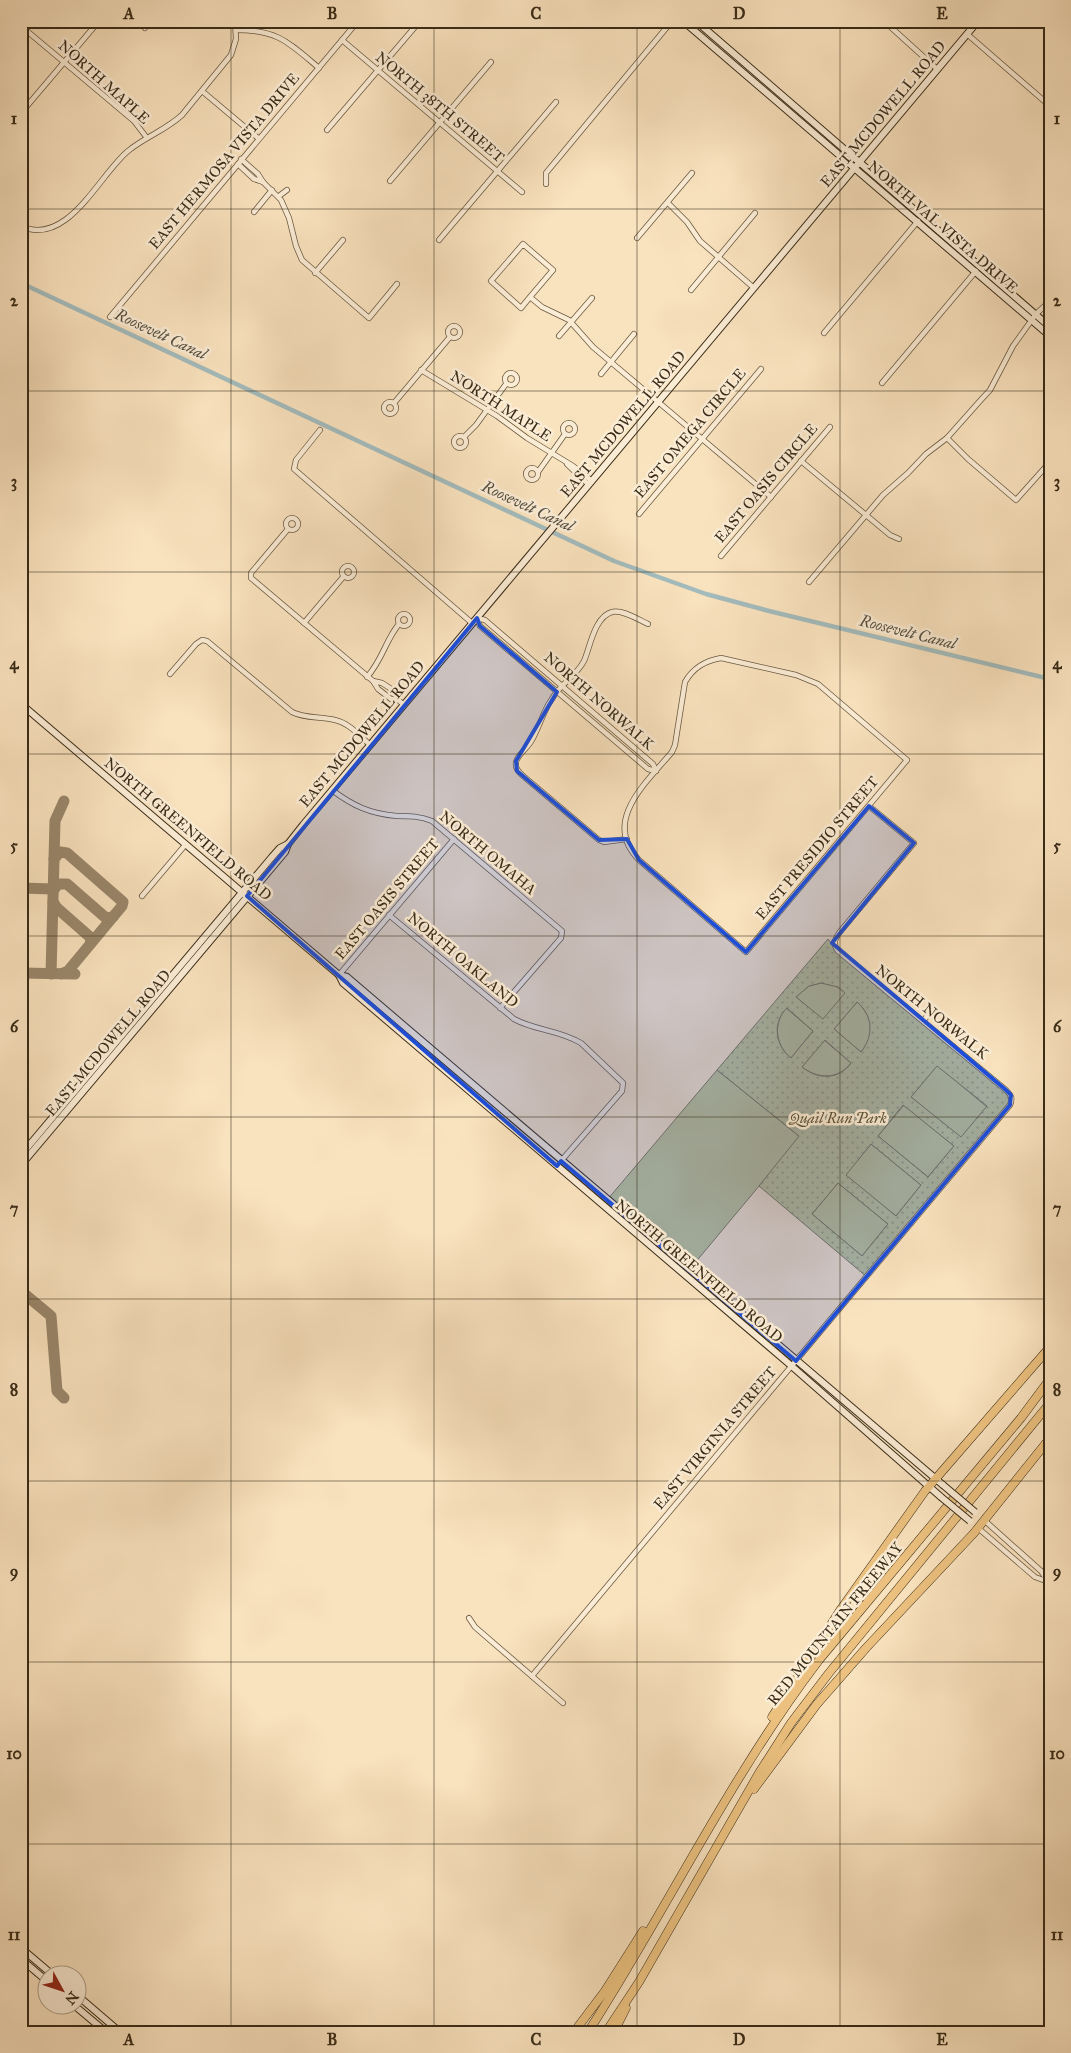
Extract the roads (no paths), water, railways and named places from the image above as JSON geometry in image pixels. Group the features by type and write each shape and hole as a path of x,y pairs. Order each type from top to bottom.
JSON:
{"highway":[{"path":"760,1743 766,1727 841,1609 929,1487 1050,1347"},
{"name":"RED MOUNTAIN FREEWAY","path":"588,2032 614,1993 678,1879 760,1743 819,1660 1020,1418 1050,1379"},
{"name":"RED MOUNTAIN FREEWAY","path":"606,2032 639,1982 791,1723 1050,1403"},
{"path":"743,1802 761,1782 817,1704 866,1648 978,1528 1050,1438"},
{"path":"574,2032 605,1990 662,1900 678,1879"},
{"path":"614,2032 639,1982"}],"main road":[{"name":"NORTH VAL VISTA DRIVE","path":"696,21 860,162 920,219 1034,318 1050,336"},
{"name":"EAST MCDOWELL ROAD","path":"21,1155 245,894 285,852 288,844 332,790 978,21"},
{"name":"NORTH VAL VISTA DRIVE","path":"686,22 855,169 920,219"},
{"path":"744,73 749,67"},
{"path":"784,108 790,102"},
{"name":"NORTH VAL VISTA DRIVE","path":"1034,318 1050,326"},
{"name":"NORTH GREENFIELD ROAD","path":"21,704 339,975 347,978 477,1089 559,1164"},
{"name":"NORTH GREENFIELD ROAD","path":"339,975 343,983 794,1364 984,1520"},
{"name":"EAST MCDOWELL ROAD","path":"21,1165 128,1032"},
{"path":"445,1069 472,1088 477,1089"},
{"name":"NORTH GREENFIELD ROAD","path":"794,1364 929,1487 978,1528"},
{"path":"21,1948 42,1966"},
{"path":"21,1959 38,1973"},
{"path":"88,2004 120,2032"},
{"path":"91,2019 97,2012"},
{"path":"87,2016 106,2032"}],"street":[{"path":"21,113 99,21"},
{"path":"139,21 145,28"},
{"path":"21,226 27,229 44,230 63,223 129,150 173,123 202,91 230,55 234,48 236,21"},
{"name":"EAST HERMOSA VISTA DRIVE","path":"110,316 358,21"},
{"path":"327,130 420,21"},
{"path":"546,184 546,173 672,21"},
{"path":"884,21 937,69"},
{"name":"NORTH MAPLE","path":"21,26 134,121 147,138"},
{"path":"236,30 274,34 290,44 319,68"},
{"path":"967,34 1050,106"},
{"name":"NORTH 38TH STREET","path":"342,40 522,192"},
{"path":"390,181 491,62"},
{"path":"202,91 258,138"},
{"path":"439,240 556,102"},
{"path":"241,159 279,196 289,218 298,253 307,266 369,318 397,284"},
{"path":"238,164 254,179 263,182"},
{"path":"637,238 692,173"},
{"path":"254,212 272,190"},
{"path":"279,196 287,190"},
{"path":"668,202 687,222 700,240 754,288"},
{"path":"691,290 755,213"},
{"path":"824,333 920,219"},
{"path":"315,272 343,240"},
{"path":"523,244 553,270 530,297 521,308 491,282 523,244"},
{"path":"882,383 978,269"},
{"path":"1050,269 1048,272 1050,280"},
{"path":"530,297 542,307 571,322 592,348 771,497"},
{"path":"559,336 592,298"},
{"path":"809,582 865,514 892,485 908,474 926,454 947,438 990,390 1013,346 1050,300"},
{"path":"601,374 634,334"},
{"path":"394,403 450,337"},
{"name":"EAST OMEGA CIRCLE","path":"639,514 761,369"},
{"name":"NORTH MAPLE","path":"421,370 573,466 590,483"},
{"path":"464,437 506,384"},
{"name":"EAST OASIS CIRCLE","path":"721,556 830,427"},
{"name":"NORTH NORWALK","path":"320,430 296,460 294,469 480,626 616,732 653,764 656,771"},
{"path":"538,472 565,434"},
{"path":"947,438 968,459 1016,500 1050,462"},
{"path":"801,461 890,535 899,539"},
{"path":"288,529 251,573 251,578 372,681 378,689 391,699 396,698 404,705"},
{"path":"304,623 344,576"},
{"path":"648,624 622,613 612,612 604,617 597,627 584,660 544,711 531,742 516,761 518,771 599,840 604,842 627,840 625,820 630,804 656,771"},
{"path":"367,677 378,665 390,636 399,624"},
{"path":"170,674 196,644 202,640 212,644 292,712 303,716 336,720 344,723 370,745"},
{"name":"EAST PRESIDIO STREET","path":"627,840 633,854 639,860 746,952 907,760 826,690 809,679 728,659 715,659 695,669 685,682 675,746 656,771"},
{"path":"372,681 396,692 396,698"},
{"name":"NORTH NORWALK","path":"560,689 611,738 648,769 656,771"},
{"path":"611,738 616,732"},
{"name":"NORTH OMAHA","path":"332,790 346,801 367,811 383,815 417,816 427,819 454,839 562,931 562,935 522,985 500,1008"},
{"name":"NORTH NORWALK","path":"869,806 914,844 839,933 834,940 834,945 838,951 1006,1090 1011,1095 1012,1100"},
{"name":"EAST OASIS STREET","path":"339,975 454,839"},
{"path":"142,896 186,844"},
{"name":"NORTH OAKLAND","path":"390,915 500,1008 524,1024 555,1031 581,1043 623,1083 622,1090 559,1164"},
{"path":"923,1021 934,1008"},
{"name":"EAST VIRGINIA STREET","path":"532,1676 794,1364 1012,1100"},
{"name":"NORTH GREENFIELD ROAD","path":"984,1520 1041,1571 1049,1582"},
{"name":"NORTH GREENFIELD ROAD","path":"978,1528 1035,1577 1049,1582"},
{"path":"469,1618 475,1628 562,1703"}],"waterway":[{"name":"Roosevelt Canal","path":"21,283 614,561 706,594 1050,679"}],"park label":[{"name":"Quail Run Park","path":"838,1118"}]}
